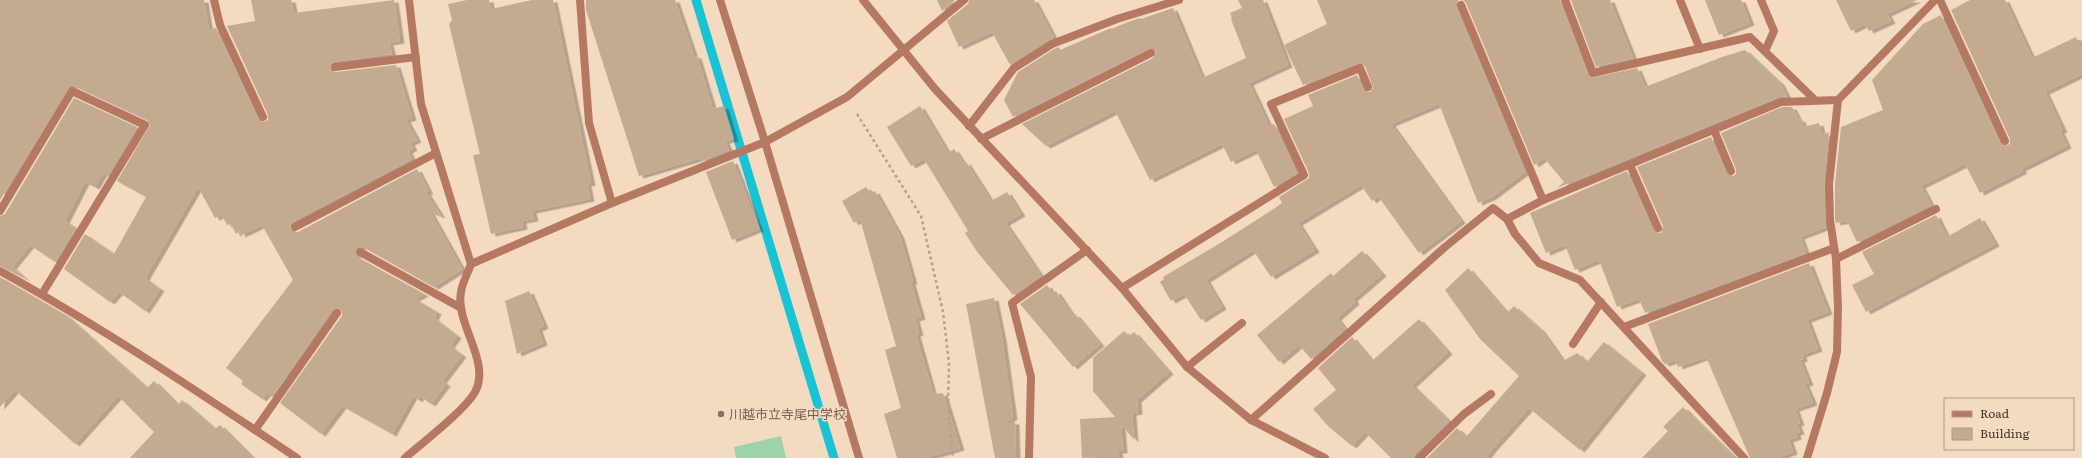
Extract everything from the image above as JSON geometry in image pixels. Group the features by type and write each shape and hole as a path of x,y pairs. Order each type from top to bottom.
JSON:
{"street":[{"path":"214,0 220,25 263,117"},
{"path":"406,458 458,412 476,390 480,371 461,308 460,293 471,264 421,104 409,0"},
{"path":"580,0 589,123 612,203"},
{"path":"720,0 765,142 859,458"},
{"path":"863,0 968,126 1122,288 1187,367 1252,420 1325,458"},
{"path":"471,264 612,203 765,142 847,97 964,0"},
{"path":"968,126 1014,68 1052,44 1117,19 1179,0"},
{"path":"1565,0 1594,73 1750,37 1815,100"},
{"path":"1680,0 1700,48"},
{"path":"1761,0 1774,31 1765,51"},
{"path":"1807,458 1827,392 1837,352 1838,308 1836,259 1830,220 1829,184 1838,100 1935,0"},
{"path":"1940,0 2005,141"},
{"path":"1461,5 1543,200"},
{"path":"981,139 1151,53"},
{"path":"335,67 416,57"},
{"path":"1122,288 1304,175 1271,104 1360,68 1368,87"},
{"path":"0,211 72,91 145,125 42,294"},
{"path":"1507,219 1543,200 1781,102 1838,100"},
{"path":"1714,130 1731,171"},
{"path":"295,227 436,153"},
{"path":"1630,164 1658,228"},
{"path":"1252,420 1445,247 1493,208 1507,219 1515,234 1539,263 1580,280 1744,458"},
{"path":"1836,259 1936,209"},
{"path":"1624,327 1834,248"},
{"path":"1029,458 1031,377 1012,303 1087,250"},
{"path":"360,252 461,308"},
{"path":"0,272 42,294 170,372 297,458"},
{"path":"1572,344 1601,302"},
{"path":"255,430 337,314"},
{"path":"1187,367 1242,324"},
{"path":"1419,458 1464,414 1491,394"}],"path":[{"path":"847,97 921,216 943,312 949,363 948,406 953,458"}],"green space":[{"path":"781,436 786,458 736,458 734,447"}],"building":[{"path":"0,0 204,0 209,30 216,28 258,119 263,122 268,120 268,115 227,26 255,21 251,0 291,0 294,13 394,0 400,41 389,43 392,54 334,62 330,67 331,71 336,72 396,65 412,118 406,120 417,140 410,143 413,148 408,151 412,159 292,222 290,227 292,232 298,232 417,169 429,192 426,192 441,216 430,212 462,269 434,287 363,247 357,248 355,252 357,257 424,294 415,299 437,312 434,318 457,336 450,346 462,355 442,381 446,384 431,404 420,396 418,400 413,396 392,434 342,406 321,434 280,403 342,316 342,311 338,308 332,310 272,397 267,393 262,399 241,384 243,381 226,368 293,280 262,225 241,235 240,231 236,234 231,224 227,225 222,215 215,218 198,187 145,278 160,289 145,311 119,292 110,302 64,269 85,234 114,254 146,197 117,181 150,125 147,120 74,86 70,86 0,200"},
{"path":"467,0 489,0 491,9 532,0 553,0 591,183 587,184 590,199 532,211 534,219 522,221 523,227 491,234 473,155 480,154 449,24 452,20 448,4"},
{"path":"586,0 675,0 694,56 697,56 713,109 724,106 734,139 725,141 729,150 702,161 701,158 639,176 586,10"},
{"path":"937,0 955,0 942,11"},
{"path":"969,0 1034,0 1054,38 1010,65 992,32 959,47 947,21 968,4"},
{"path":"1238,0 1263,0 1288,65 1249,83 1269,126 1274,124 1297,173 1274,187 1256,150 1231,162 1222,144 1150,180 1115,111 1046,146 1022,124 1153,58 1156,53 1152,48 1013,117 1004,100 1018,72 1054,49 1059,47 1060,50 1111,28 1173,8 1202,78 1246,58 1230,13 1242,8"},
{"path":"1317,0 1459,0 1456,7 1525,172 1492,197 1478,203 1439,104 1391,124 1461,221 1419,253 1378,196 1372,201 1361,185 1298,223 1315,250 1271,277 1253,250 1206,280 1222,307 1201,320 1184,294 1171,301 1160,282 1164,279 1163,277 1275,208 1282,203 1279,197 1309,178 1309,173 1284,119 1313,106 1308,95 1357,75 1364,91 1370,92 1373,88 1365,66 1360,63 1303,85 1284,45 1327,24"},
{"path":"1463,0 1560,0 1588,75 1591,78 1637,68 1645,87 1722,57 1745,50 1780,83 1787,96 1779,97 1557,188 1564,182 1544,158 1534,165 1466,3"},
{"path":"1571,0 1610,0 1633,58 1596,67"},
{"path":"1705,0 1741,0 1750,23 1719,35"},
{"path":"1836,0 1917,0 1887,14 1891,21 1869,31 1865,24 1851,31"},
{"path":"1970,0 2005,0 2032,58 2076,37 2082,50 2082,74 2045,92 2063,130 2060,131 2067,146 2021,169 2023,171 1980,193 1965,164 1921,186 1931,205 1857,242 1847,221 1836,223 1835,220 1835,184 1841,127 1883,110 1872,80 1923,24 1941,15 2000,143 2005,146 2010,144 2010,139 1951,10"},
{"path":"74,98 137,127 108,176 103,173 95,187 85,182 65,221 76,228 55,262 30,245 12,267 26,279 0,266 0,216 5,214"},
{"path":"920,106 948,153 954,149 964,164 966,162 991,201 1007,192 1021,214 1005,223 1041,276 1013,295 978,253 965,233 968,231 924,159 911,166 887,127"},
{"path":"1782,107 1792,107 1799,120 1801,119 1803,127 1819,123 1822,135 1829,132 1824,184 1826,227 1800,237 1806,253 1645,313 1639,299 1617,307 1599,260 1575,270 1565,245 1546,253 1530,213 1627,171 1653,230 1657,233 1661,233 1663,226 1637,167 1711,137 1726,173 1733,176 1736,174 1736,169 1721,133"},
{"path":"733,161 759,229 732,240 706,172"},
{"path":"866,187 871,193 875,191 900,236 921,317 915,319 919,333 916,334 933,394 943,393 960,448 926,458 897,458 884,414 901,408 885,350 896,346 860,219 854,223 842,201"},
{"path":"1936,215 1947,237 1980,218 1995,244 1866,312 1852,285 1874,274 1862,252"},
{"path":"1362,251 1382,274 1353,299 1355,302 1337,318 1345,329 1311,359 1299,345 1279,362 1257,335 1331,273 1333,276"},
{"path":"1809,263 1828,312 1807,320 1818,349 1802,355 1803,359 1800,360 1809,383 1805,384 1813,403 1795,409 1800,423 1797,424 1800,432 1796,433 1797,437 1789,440 1793,452 1778,458 1750,458 1706,357 1678,367 1676,360 1665,364 1662,361 1648,324"},
{"path":"1468,268 1507,313 1514,306 1541,330 1563,361 1577,353 1587,362 1604,342 1642,373 1580,450 1529,408 1493,448 1486,457 1488,458 1427,458 1457,428 1466,437 1519,376 1480,339 1445,290"},
{"path":"0,277 67,316 147,388 154,381 178,405 182,400 215,429 220,425 253,458 130,458 154,432 118,396 75,444 15,390 0,407"},
{"path":"1047,285 1053,294 1056,291 1073,316 1075,314 1100,344 1073,367 1020,304"},
{"path":"529,291 544,326 538,329 543,343 517,354 505,301"},
{"path":"994,298 1002,338 1013,417 1006,422 1015,422 1016,458 995,458 966,304"},
{"path":"1419,319 1448,352 1412,385 1449,421 1415,454 1414,458 1391,458 1365,432 1352,446 1329,427 1313,409 1336,390 1318,368 1352,337 1372,361"},
{"path":"1124,331 1129,336 1134,332 1169,372 1137,400 1138,412 1132,413 1134,440 1121,424 1123,451 1118,451 1119,456 1082,458 1080,419 1115,417 1093,391 1093,358"},
{"path":"1683,407 1735,458 1642,458 1668,431 1663,427"}],"waterway":[{"path":"696,0 834,458"}],"place":[{"name":"川越市立寺尾中学校","path":"721,414"}]}
